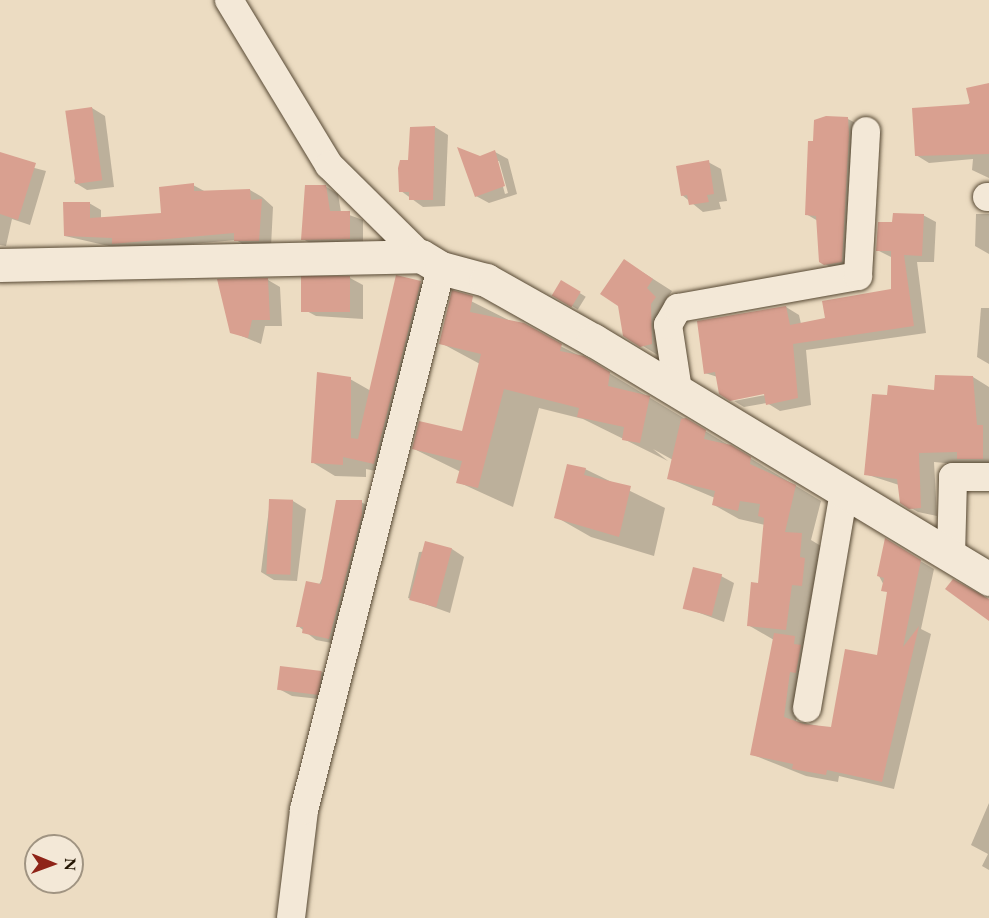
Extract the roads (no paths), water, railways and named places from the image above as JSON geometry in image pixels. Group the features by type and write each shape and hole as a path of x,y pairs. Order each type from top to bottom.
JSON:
{"street":[{"path":"229,0 329,165 431,262"},
{"path":"678,390 668,325 678,308 858,276 866,131"},
{"path":"291,918 304,810 431,262"},
{"path":"0,265 431,262 486,280 678,390 989,579"},
{"path":"951,556 953,477 989,477"},
{"path":"807,708 844,491"}]}
